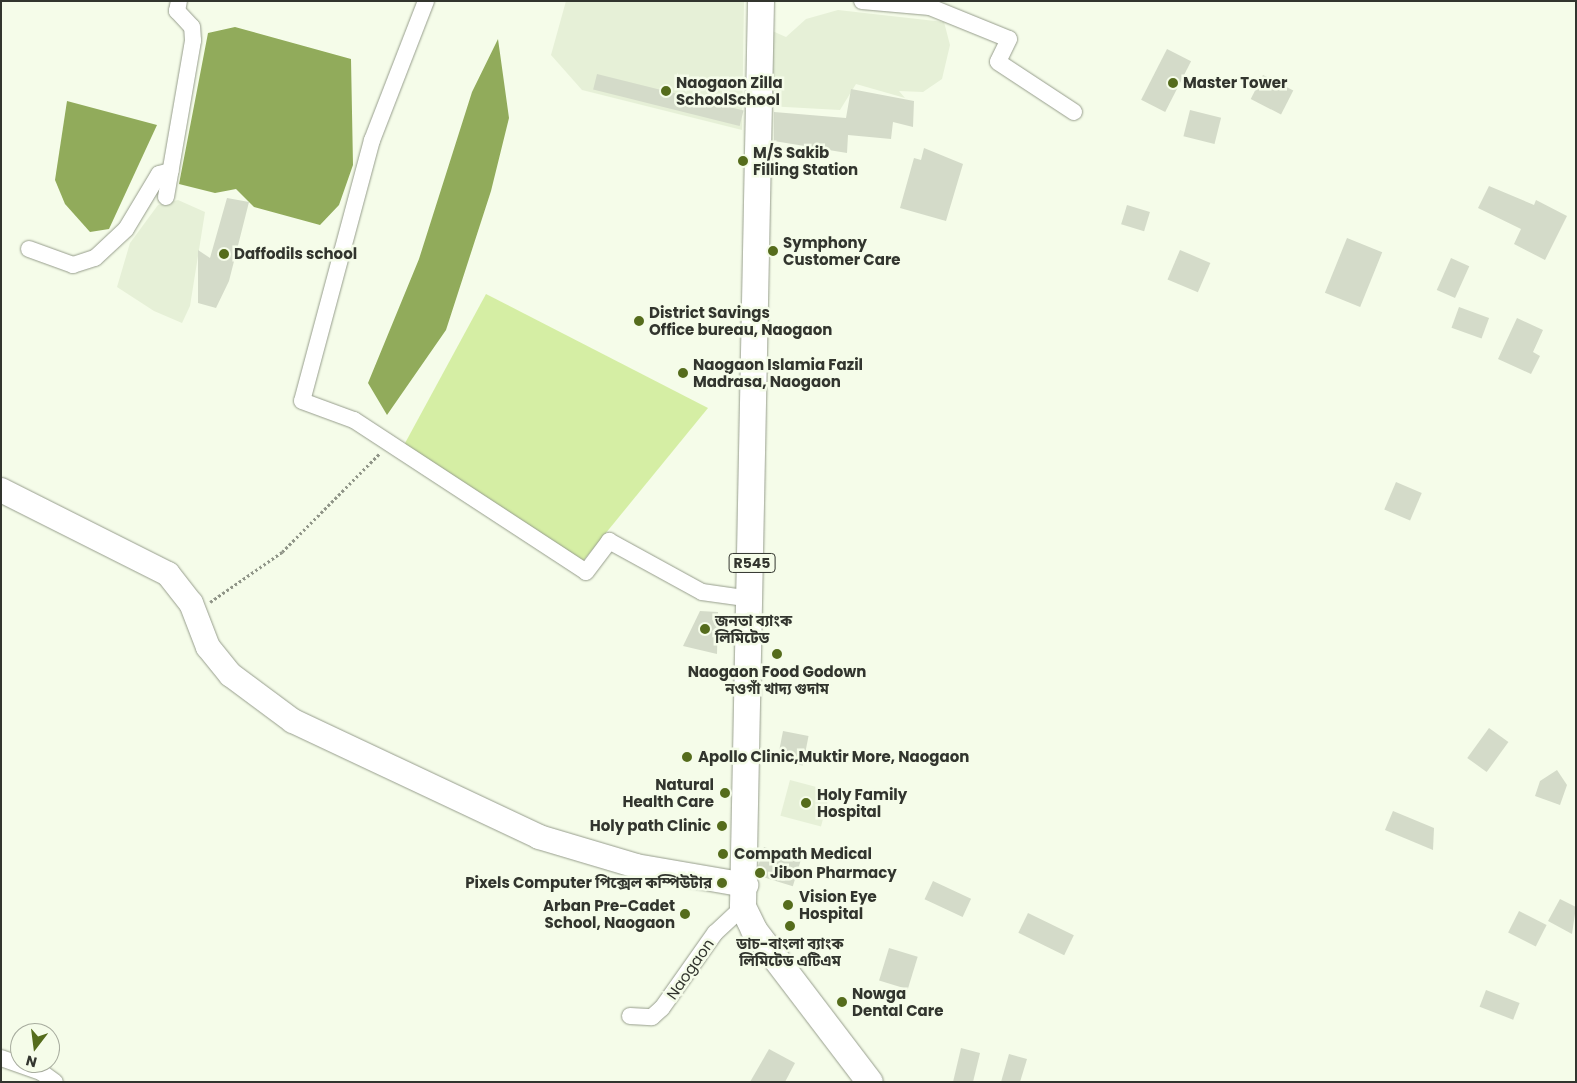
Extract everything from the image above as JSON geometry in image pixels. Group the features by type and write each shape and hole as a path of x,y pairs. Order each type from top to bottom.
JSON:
{"main road":[{"name":"R545","path":"761,1 744,896 754,930 870,1082"}],"street":[{"path":"166,196 193,40 192,27 177,11 180,1"},
{"path":"426,1 372,140 302,401 354,420 586,572 609,541 702,592 751,599"},
{"path":"862,1 930,7 1009,39 998,62 1074,112"},
{"path":"29,249 73,265 95,258 126,229 159,174 171,171"},
{"path":"1,490 168,574 196,614 208,647 231,675 293,721 539,837 744,896"},
{"name":"Naogaon","path":"630,1016 652,1016 662,1008 744,896"},
{"path":"1,1058 41,1072 55,1082"}],"path":[{"path":"196,614 282,552 390,443"}],"shaded area":[{"path":"566,1 744,1 742,130 582,90 551,55"},
{"path":"838,10 944,22 950,45 942,79 923,92 899,91 905,98 856,84 840,110 767,106 770,30 786,37 806,19"},
{"path":"235,27 351,59 353,165 339,205 320,225 254,207 236,189 215,193 179,184 208,33"},
{"path":"498,39 509,118 491,191 446,330 387,415 368,383 419,259 472,92"},
{"path":"67,101 157,125 109,229 90,232 65,204 55,180"},
{"path":"178,200 205,212 190,306 182,323 154,311 117,287 130,243 158,205"},
{"path":"486,294 708,408 583,561 404,445"},
{"name":"Holy Family Hospital","path":"790,780 831,791 821,827 780,816"}],"building":[{"name":"Master Tower","path":"1167,49 1191,61 1165,112 1141,100"},
{"path":"597,74 744,111 740,126 593,90"},
{"path":"1263,75 1293,90 1281,114 1251,99"},
{"path":"851,89 914,101 913,127 893,122 891,139 848,135 847,153 774,141 774,112 846,118"},
{"path":"1190,110 1221,118 1215,144 1183,136"},
{"path":"924,148 963,164 946,221 900,208 914,158 921,160"},
{"path":"1489,186 1534,205 1536,200 1567,216 1545,260 1514,244 1521,229 1478,208"},
{"name":"Daffodils school","path":"227,198 249,202 229,281 216,308 198,303 198,250 210,258"},
{"path":"1127,205 1150,212 1144,231 1121,224"},
{"path":"1347,238 1382,252 1360,307 1325,293"},
{"path":"1180,250 1210,263 1198,292 1167,279"},
{"path":"1451,258 1469,266 1455,298 1437,290"},
{"path":"1459,307 1489,318 1482,339 1451,328"},
{"path":"1517,318 1543,330 1533,352 1540,356 1531,374 1498,359"},
{"path":"1396,482 1422,493 1410,521 1384,510"},
{"name":"জনতা ব্যাংক লিমিটেড","path":"700,611 718,612 717,654 683,646"},
{"path":"1489,728 1508,742 1487,772 1467,758"},
{"path":"783,731 809,736 803,765 777,760"},
{"path":"1557,770 1567,785 1560,805 1535,796 1540,781"},
{"path":"1393,811 1434,828 1433,850 1385,830"},
{"path":"764,847 801,858 793,886 756,875"},
{"path":"933,881 971,899 963,917 925,899"},
{"path":"1560,899 1576,907 1572,934 1548,921"},
{"path":"1519,911 1547,925 1536,946 1508,932"},
{"path":"1028,913 1074,935 1064,955 1018,933"},
{"path":"889,948 918,957 908,989 879,981"},
{"path":"1486,990 1520,1003 1513,1020 1480,1007"},
{"path":"961,1048 980,1053 973,1082 953,1082"},
{"path":"769,1049 795,1063 785,1082 750,1082"},
{"path":"1009,1054 1027,1059 1020,1082 1001,1082"}],"place":[{"name":"Master Tower","path":"1173,83"},
{"name":"Naogaon Zilla SchoolSchool","path":"666,91"},
{"name":"M/S Sakib Filling Station","path":"743,161"},
{"name":"Symphony Customer Care","path":"773,251"},
{"name":"Daffodils school","path":"224,254"},
{"name":"District Savings Office bureau, Naogaon","path":"639,321"},
{"name":"Naogaon Islamia Fazil Madrasa, Naogaon","path":"683,373"},
{"name":"জনতা ব্যাংক লিমিটেড","path":"705,629"},
{"name":"Naogaon Food Godown নওগাঁ খাদ্য গুদাম","path":"777,654"},
{"name":"Apollo Clinic,Muktir More, Naogaon","path":"687,757"},
{"name":"Natural Health Care","path":"725,793"},
{"name":"Holy Family Hospital","path":"806,803"},
{"name":"Holy path Clinic","path":"722,826"},
{"name":"Compath Medical","path":"723,854"},
{"name":"Jibon Pharmacy","path":"760,873"},
{"name":"Pixels Computer পিক্সেল কম্পিউটার","path":"722,883"},
{"name":"Vision Eye Hospital","path":"788,905"},
{"name":"Arban Pre-Cadet School, Naogaon","path":"685,914"},
{"name":"ডাচ-বাংলা ব্যাংক লিমিটেড এটিএম","path":"790,926"},
{"name":"Nowga Dental Care","path":"842,1002"}]}
